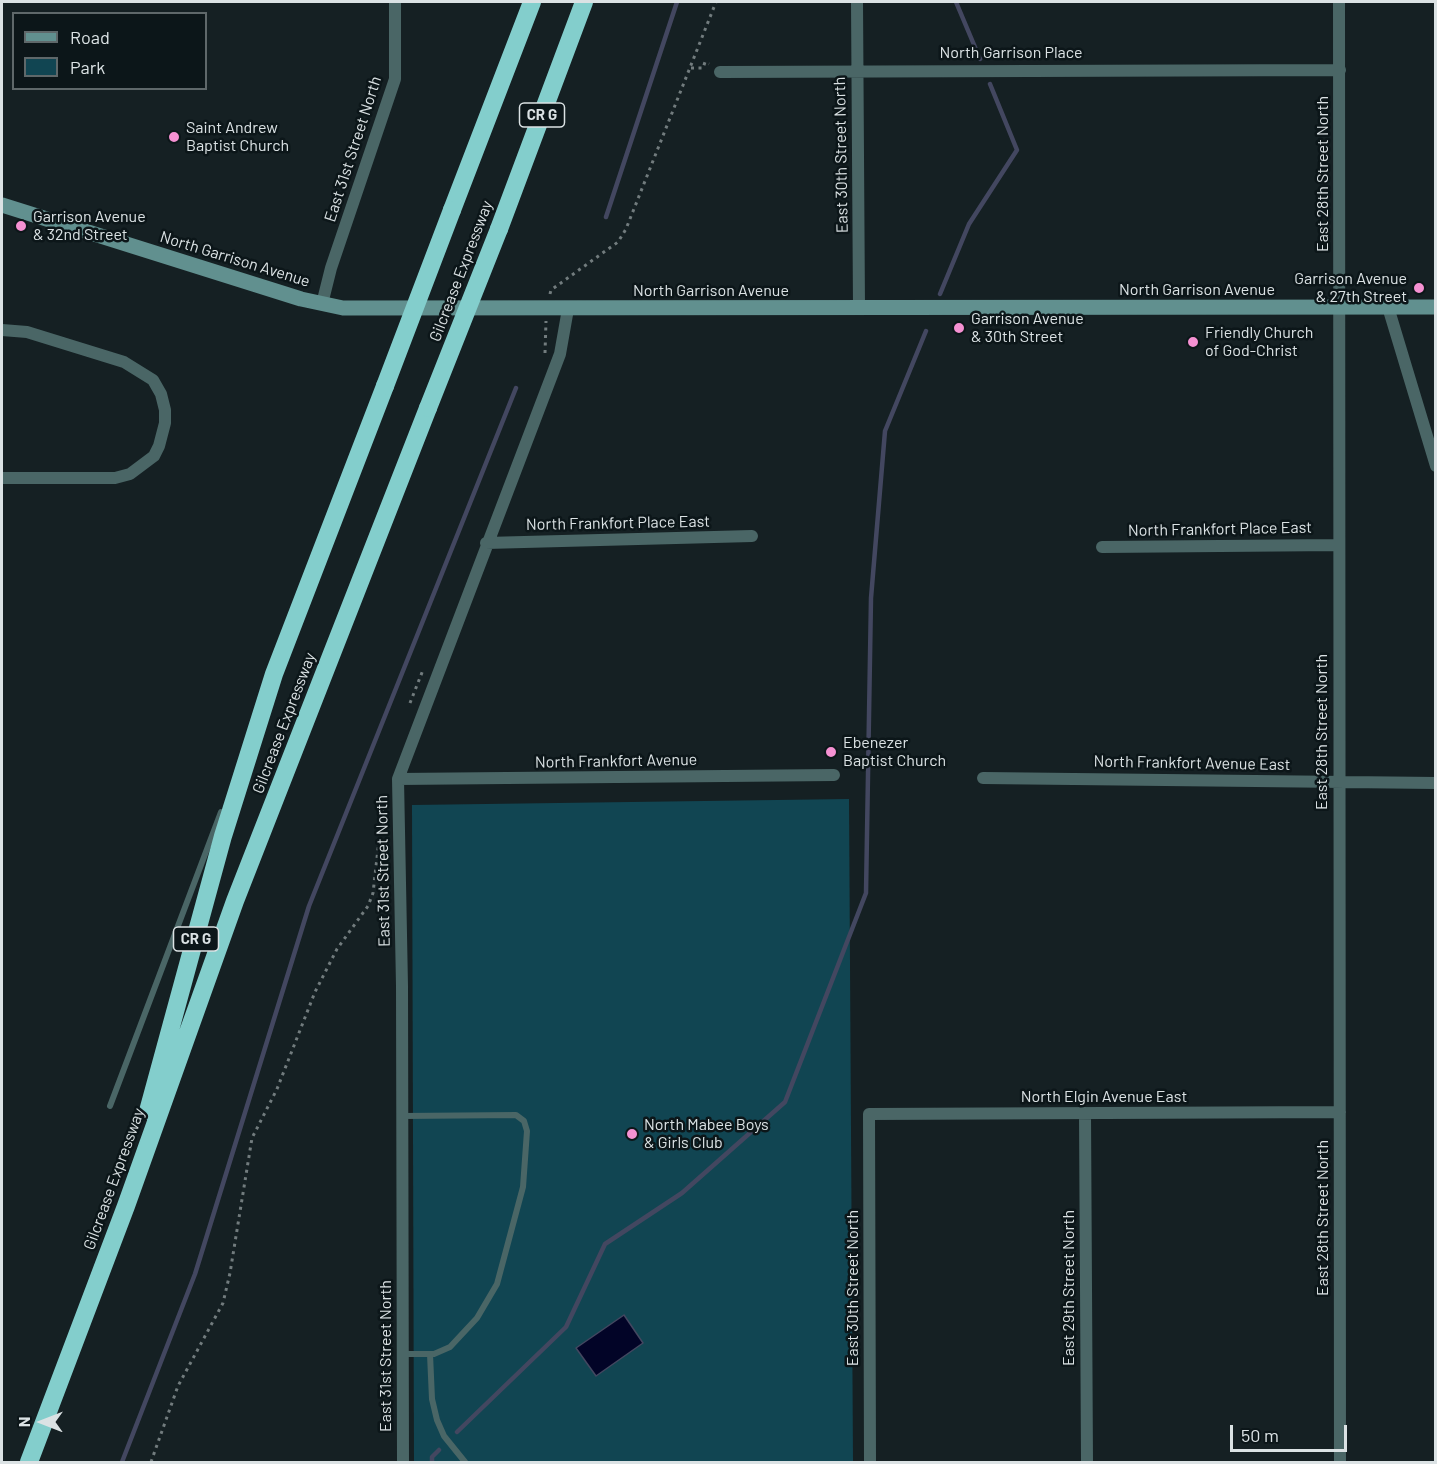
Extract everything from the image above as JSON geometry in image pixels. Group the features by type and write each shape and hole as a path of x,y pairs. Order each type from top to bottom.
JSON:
{"highway":[{"name":"Gilcrease Expressway","path":"274,674 532,2"},
{"name":"Gilcrease Expressway","path":"29,1462 126,1206 235,901 499,230 584,2"},
{"name":"CR G","path":"126,1206 144,1123 223,836 274,674"}],"street":[{"name":"East 31st Street North","path":"322,304 331,268 395,79 395,2"},
{"name":"East 30th Street North","path":"857,2 859,308"},
{"name":"East 28th Street North","path":"1339,2 1340,1462"},
{"name":"North Garrison Place","path":"720,72 857,69 1340,70"},
{"name":"North Garrison Avenue","path":"2,205 322,304 366,309 1436,307"},
{"path":"1389,307 1436,466"},
{"name":"East 31st Street North","path":"403,1462 403,1116 398,779 486,543 560,354 568,309"},
{"path":"2,330 27,332 124,362 142,371 153,380 161,394 165,423 154,456 130,474 115,478 2,478"},
{"name":"North Frankfort Place East","path":"486,543 752,536"},
{"name":"North Frankfort Place East","path":"1102,547 1338,544"},
{"name":"North Frankfort Avenue","path":"398,779 834,775"},
{"name":"North Frankfort Avenue East","path":"983,778 1436,783"},
{"name":"North Elgin Avenue East","path":"869,1114 1340,1112"},
{"name":"East 29th Street North","path":"1085,1113 1087,1462"},
{"name":"East 30th Street North","path":"869,1114 870,1462"}],"lane":[{"name":"Gilcrease Expressway","path":"110,1106 274,674"},
{"path":"402,1354 430,1354 443,1351 457,1341 477,1318 497,1284 523,1187 527,1131 524,1121 516,1115 403,1116"},
{"path":"430,1354 432,1400 437,1420 444,1436 465,1462"}],"path":[{"path":"690,68 703,68 705,62 720,72"}],"green space":[{"name":"North Mabee Boys & Girls Club","path":"849,799 853,1462 414,1462 412,805"}],"shaded area":[{"path":"624,1315 643,1343 596,1376 576,1348"}],"waterway":[{"path":"606,217 677,2"},
{"path":"956,2 980,59"},
{"path":"940,294 969,224 1017,150 990,84"},
{"path":"457,1432 566,1327 605,1244 682,1193 785,1102 866,893 871,598 885,431 926,331"},
{"path":"122,1462 195,1274 309,906 516,388"},
{"path":"432,1462 432,1457 439,1450"}],"place":[{"name":"Saint Andrew Baptist Church","path":"174,137"},
{"name":"Garrison Avenue & 32nd Street","path":"21,226"},
{"name":"Garrison Avenue & 27th Street","path":"1419,288"},
{"name":"Garrison Avenue & 30th Street","path":"959,328"},
{"name":"Friendly Church of God-Christ","path":"1193,342"},
{"name":"Ebenezer Baptist Church","path":"831,752"},
{"name":"North Mabee Boys & Girls Club","path":"632,1134"}]}
